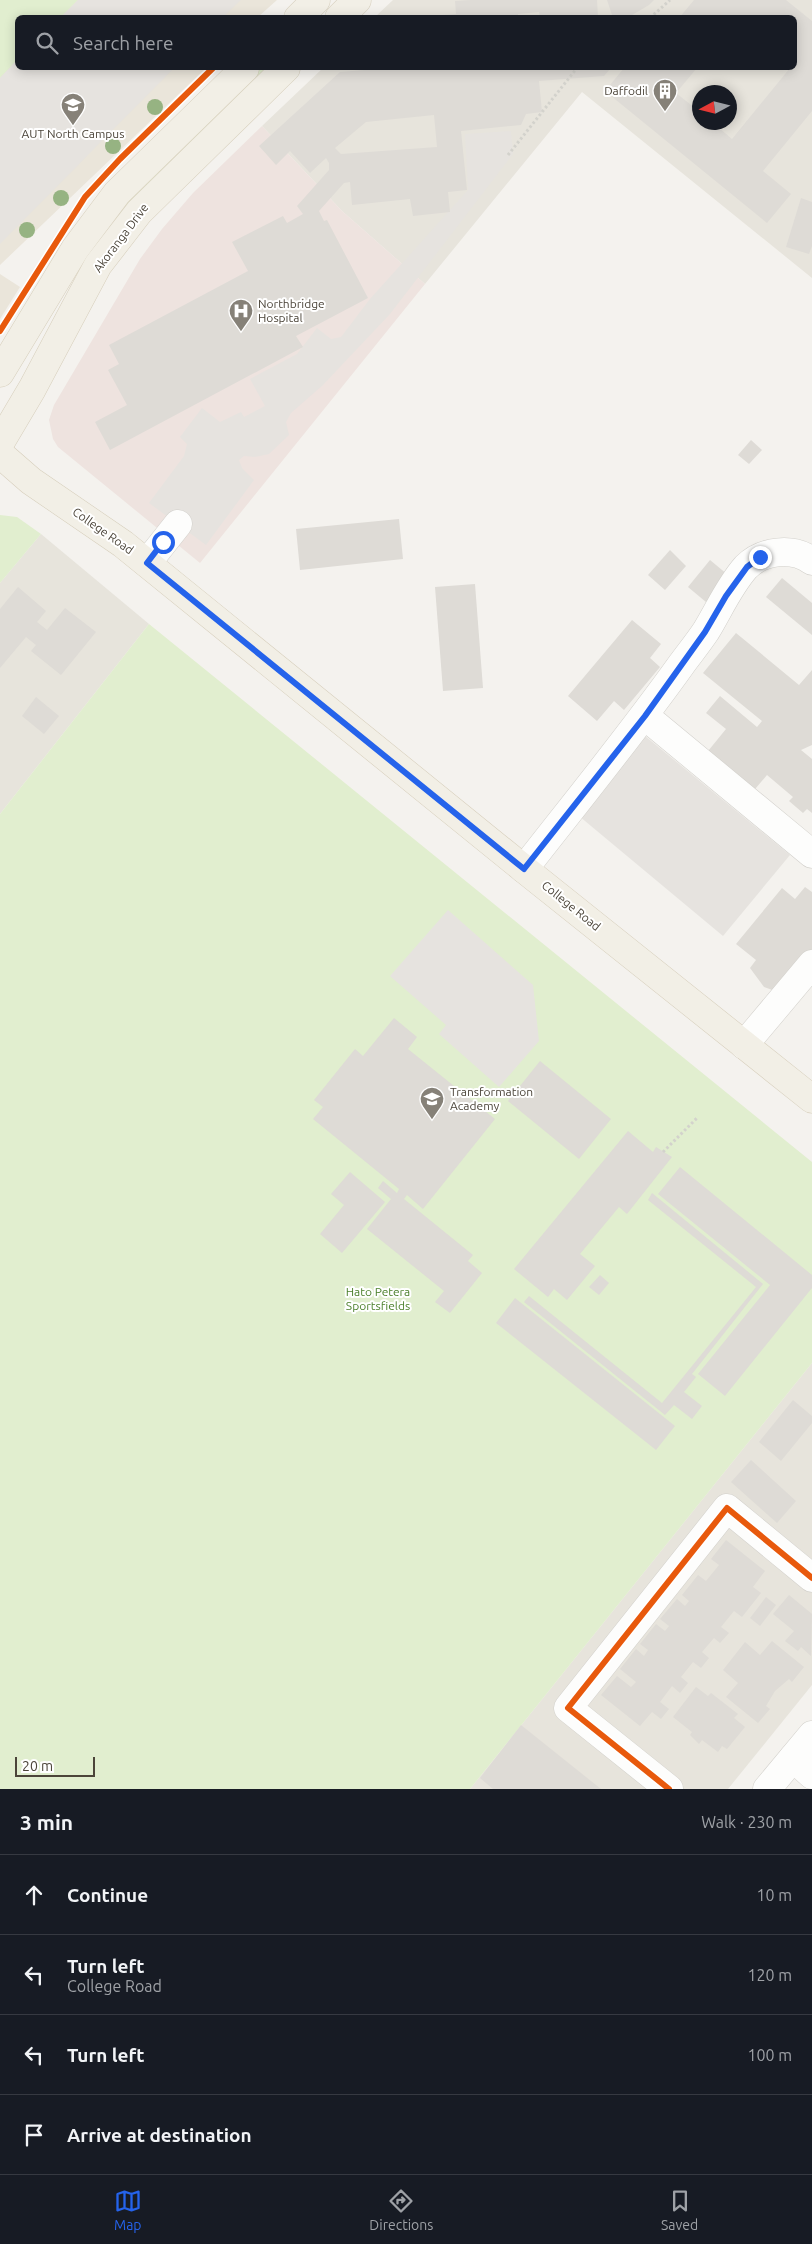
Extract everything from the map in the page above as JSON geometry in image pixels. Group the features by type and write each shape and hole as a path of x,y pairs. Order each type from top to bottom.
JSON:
{"main road":[{"path":"301,15 316,0"},
{"path":"342,15 357,0"},
{"path":"0,373 75,249 118,193 243,70"},
{"name":"Akoranga Drive","path":"0,443 32,389 98,265 139,212 284,70"},
{"name":"College Road","path":"0,454 31,481 123,544 147,563 524,869 812,1099"}],"street":[{"path":"147,563 178,524"},
{"path":"524,869 645,716 705,632 726,596 747,567 760,557 774,552 804,555 812,561"},
{"path":"645,716 812,854"},
{"path":"744,1045 812,964"},
{"path":"669,1789 568,1708 727,1508 812,1578"},
{"path":"767,1789 802,1766 812,1735"}],"path":[{"path":"653,15 670,0"},
{"path":"508,155 575,70"},
{"path":"663,1152 697,1118"}],"shaded area":[{"name":"AUT North Campus","path":"0,0 277,0 260,15 15,15 15,70 204,70 0,265"},
{"path":"78,0 241,0 225,15 63,15"},
{"path":"393,0 812,0 812,278 582,92 425,284 342,211 262,126 321,70 797,70 797,15 377,15"},
{"path":"15,62 15,70 172,70 0,244 0,78"},
{"name":"Northbridge Hospital","path":"262,126 342,211 425,284 200,563 58,447 53,439 49,420 54,405 140,259 162,229 193,193"},
{"path":"511,131 513,154 390,314 323,385 291,413 286,422 289,435 269,454 255,457 244,456 239,460 242,468 254,480 206,545 149,503 184,456 187,444 180,437 202,408 220,422 241,412 244,417 265,406 250,379 297,354 317,328 331,339 341,337 370,299 468,190 465,134"},
{"path":"0,274 20,287 0,319"},
{"path":"41,534 149,624 0,814 0,583"},
{"path":"645,736 790,855 723,936 579,816"},
{"path":"448,910 533,985 539,1041 499,1087 439,1034 446,1025 390,976"},
{"path":"812,1363 812,1685 728,1789 470,1789"}],"green space":[{"path":"0,0 78,0 63,15 15,15 15,62 0,78"},
{"path":"259,70 268,70 104,245 97,240 151,172"},
{"path":"0,515 17,517 41,534 0,583"},
{"name":"Hato Petera Sportsfields","path":"149,624 812,1162 812,1363 470,1789 0,1789 0,814"}],"building":[{"path":"597,0 598,15 540,15 539,12 518,15 443,15 456,14 455,1"},
{"path":"607,0 654,0 632,15 612,15"},
{"name":"Daffodil","path":"694,0 786,0 812,21 812,111 763,171 791,194 767,223 605,91 622,70 695,70 676,93 692,106 692,130 721,130 732,139 788,70 797,70 797,15 682,15"},
{"path":"365,70 609,70 604,76 539,81 542,112 526,114 521,125 461,131 467,190 448,192 450,212 413,216 410,199 352,205 350,182 344,183 319,211 324,221 327,220 368,298 296,336 303,347 110,450 95,422 127,405 108,370 119,364 109,345 248,271 232,242 283,216 287,223 303,214 297,206 329,170 329,163 326,158 310,173 290,151 276,165 259,146 340,72","holes":["434,115 437,147 341,154 335,148 366,122"]},
{"path":"801,198 812,202 812,246 809,254 786,247"},
{"path":"751,440 762,450 749,464 738,455"},
{"path":"399,519 403,559 300,570 296,529"},
{"path":"670,550 686,566 665,590 648,575"},
{"path":"710,560 728,575 706,602 688,587"},
{"path":"782,578 812,603 812,635 766,597"},
{"path":"475,584 483,688 443,691 435,587"},
{"path":"18,587 46,611 37,622 47,630 65,608 96,632 61,675 31,651 36,645 26,637 0,668 0,609"},
{"path":"632,620 661,644 650,658 660,667 624,710 614,701 597,721 568,696"},
{"path":"736,633 799,685 812,670 812,745 801,750 812,759 812,813 807,809 803,813 789,801 793,797 767,775 750,795 704,756 726,729 706,713 720,696 757,727 762,721 703,673"},
{"path":"36,697 59,716 44,734 22,716"},
{"path":"805,887 812,892 812,949 778,992 764,987 750,968 756,960 736,944 782,888 795,899"},
{"path":"394,1018 417,1037 408,1049 495,1119 423,1209 407,1195 404,1199 473,1255 468,1261 482,1273 450,1313 435,1302 444,1291 367,1229 391,1199 378,1188 383,1181 397,1193 399,1189 313,1119 323,1107 314,1100 355,1049 363,1056"},
{"path":"540,1061 611,1119 579,1159 508,1101"},
{"path":"628,1131 653,1152 656,1147 672,1157 627,1214 619,1207 580,1254 595,1266 567,1300 554,1289 548,1297 514,1269"},
{"path":"680,1167 812,1275 812,1288 725,1396 698,1374 770,1285 658,1194"},
{"path":"350,1172 385,1202 342,1253 320,1234 344,1205 331,1194"},
{"path":"652,1193 763,1284 692,1374 696,1377 684,1392 702,1406 692,1419 674,1405 665,1415 524,1302 529,1296 662,1403 756,1287 648,1200"},
{"path":"600,1275 609,1283 599,1295 589,1287"},
{"path":"515,1298 675,1426 656,1450 496,1323"},
{"path":"793,1400 812,1416 812,1423 781,1461 759,1442"},
{"path":"751,1460 796,1501 777,1523 731,1482"},
{"path":"726,1540 765,1571 753,1587 761,1593 742,1617 734,1611 721,1627 729,1633 720,1643 714,1638 702,1652 709,1658 701,1668 693,1662 681,1677 688,1683 680,1693 672,1686 660,1702 669,1709 661,1719 652,1712 640,1726 601,1695 617,1676 631,1687 636,1682 620,1669 636,1649 644,1656 648,1650 640,1644 656,1624 665,1631 669,1626 660,1619 677,1599 685,1606 689,1601 682,1595 698,1575 706,1581 719,1565 711,1559"},
{"path":"789,1595 812,1614 811,1656 801,1647 798,1651 785,1641 794,1631 773,1614"},
{"path":"766,1597 776,1605 760,1626 750,1618"},
{"path":"772,1641 804,1667 792,1682 789,1679 775,1691 766,1706 770,1709 758,1723 726,1697 738,1683 723,1670 745,1642 760,1655"},
{"path":"696,1687 708,1696 711,1693 738,1714 734,1718 745,1727 727,1749 722,1746 718,1752 702,1740 699,1744 690,1735 692,1732 673,1717"},
{"path":"521,1725 601,1789 493,1789 480,1778"}],"cycle path":[{"path":"0,331 85,197 120,159 211,70"},
{"path":"669,1789 568,1708 727,1508 812,1578"}],"place":[{"name":"Daffodil","path":"665,112"},
{"name":"AUT North Campus","path":"73,126"},
{"name":"Northbridge Hospital","path":"241,332"},
{"name":"Transformation Academy","path":"432,1120"}],"route":[{"path":"163,542 147,563 524,869 645,716 705,632 726,596 747,567 760,557"}]}
